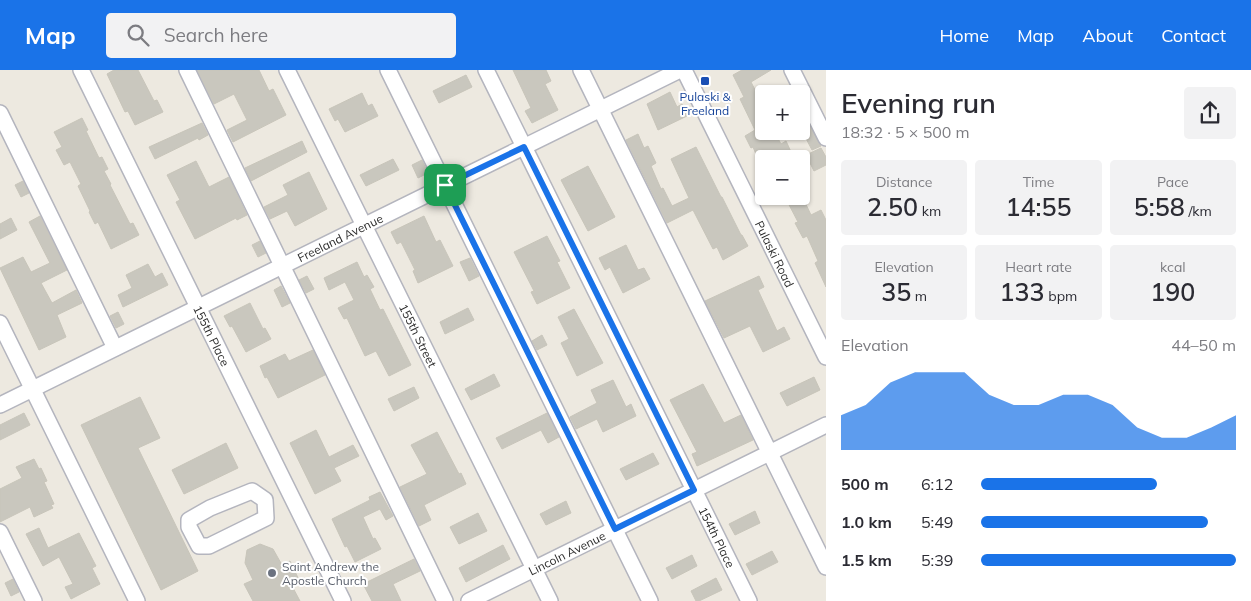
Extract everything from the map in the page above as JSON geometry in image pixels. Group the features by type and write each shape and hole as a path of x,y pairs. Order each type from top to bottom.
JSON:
{"street":[{"name":"155th Place","path":"81,70 343,601"},
{"path":"186,70 445,601"},
{"name":"155th Street","path":"287,70 550,601"},
{"path":"388,70 650,601"},
{"name":"154th Place","path":"486,70 749,601"},
{"path":"581,70 826,567"},
{"name":"Freeland Avenue","path":"0,405 680,70"},
{"name":"Pulaski Road","path":"684,70 826,357"},
{"path":"792,70 819,108 826,138"},
{"path":"0,113 115,348"},
{"path":"0,323 137,601"},
{"name":"Lincoln Avenue","path":"469,601 826,426"},
{"path":"266,500 287,487"},
{"path":"252,491 266,500 266,518 210,546 198,546 189,527 189,520 210,508 252,491"},
{"path":"0,532 34,601"}],"building":[{"path":"114,70 138,70 154,101 157,100 163,112 135,125 128,111 125,112 107,74"},
{"path":"197,70 259,70 269,91 273,89 286,115 233,142 227,130 247,120 234,94 214,104"},
{"path":"513,70 546,70 551,81 545,84 558,110 532,123 525,111 531,108"},
{"path":"742,70 771,70 751,82 755,90 755,130 740,99 744,97 733,75"},
{"path":"466,75 472,87 439,103 433,91"},
{"path":"670,92 677,107 682,104 687,116 658,130 647,104"},
{"path":"362,93 368,106 372,104 378,116 345,132 338,119 335,121 329,109"},
{"path":"82,118 99,158 102,157 108,169 104,171 110,185 130,224 133,223 139,235 111,249 98,222 95,224 89,212 78,186 81,184 70,162 64,165 56,150 62,147 54,132"},
{"path":"202,123 208,135 155,159 149,147"},
{"path":"810,126 821,146 812,150 807,140 810,140"},
{"path":"755,130 755,140 779,140 781,144 786,141 790,150 755,150 755,152 745,136"},
{"path":"638,134 644,148 648,146 656,163 651,166 661,189 663,188 672,206 689,198 671,159 696,147 748,246 723,260 717,247 713,249 693,210 667,223 626,140"},
{"path":"302,141 307,152 251,181 245,168"},
{"path":"821,148 826,157 826,165 814,171 810,163 810,153"},
{"path":"393,159 399,170 366,186 360,175"},
{"path":"422,160 428,173 418,178 412,165"},
{"path":"196,161 209,187 229,177 247,215 237,220 236,218 195,239 176,202 180,200 167,175"},
{"path":"588,166 615,217 588,231 561,180"},
{"path":"309,172 327,209 295,226 287,211 270,219 264,207 288,195 283,185"},
{"path":"23,181 29,193 21,197 15,185"},
{"path":"789,205 806,205 811,215 821,210 826,220 826,287 815,263 818,261 807,236 803,238 795,223 798,222"},
{"path":"40,216 67,270 41,283 52,303 76,290 82,303 57,315 66,337 39,350 0,268 23,257 31,272 50,263 29,222"},
{"path":"424,216 436,242 440,240 453,266 418,283 413,271 415,270 401,242 397,244 391,232"},
{"path":"11,218 17,230 0,239 0,224"},
{"path":"547,236 560,261 557,262 570,288 537,304 531,292 534,291 514,252"},
{"path":"260,241 266,253 258,257 252,245"},
{"path":"626,245 638,270 644,268 650,279 623,293 610,267 605,270 599,258"},
{"path":"470,258 479,276 469,281 460,262"},
{"path":"357,262 364,277 367,275 374,287 370,289 380,310 383,309 411,365 389,376 376,351 365,356 347,318 344,319 338,308 354,300 345,282 329,290 324,278"},
{"path":"148,264 155,277 162,273 168,285 123,307 118,295 132,288 126,275"},
{"path":"307,276 314,289 306,293 299,280"},
{"path":"759,276 764,287 758,290 777,331 784,327 790,339 763,352 750,326 724,338 705,301"},
{"path":"281,286 290,303 282,307 274,290"},
{"path":"250,303 263,329 265,328 271,339 246,352 232,326 230,327 224,316"},
{"path":"468,308 474,320 445,334 440,322"},
{"path":"574,309 603,363 577,376 561,343 569,339 558,317"},
{"path":"118,312 124,324 116,328 110,316"},
{"path":"542,335 547,345 537,350 532,341"},
{"path":"313,350 325,375 278,398 267,377 265,378 260,366 285,354 289,361"},
{"path":"494,374 500,386 471,400 465,389"},
{"path":"814,377 820,390 787,406 780,393"},
{"path":"613,380 626,407 631,404 636,416 603,432 597,419 576,429 570,417 597,403 591,390"},
{"path":"703,384 724,423 741,415 753,440 697,466 692,454 697,452 670,400"},
{"path":"414,387 419,398 394,411 388,399"},
{"path":"140,397 160,438 138,448 198,571 161,590 81,425"},
{"path":"24,413 30,425 0,440 0,425"},
{"path":"547,413 559,437 548,443 541,430 502,449 496,438"},
{"path":"316,430 329,457 353,445 359,456 334,468 341,481 315,494 290,443"},
{"path":"437,432 466,484 424,505 431,520 419,526 400,487 427,474 411,445"},
{"path":"226,443 238,468 184,494 172,470"},
{"path":"653,453 659,464 626,480 620,469"},
{"path":"34,459 47,481 44,482 54,504 51,505 53,508 34,517 30,507 0,522 0,489 22,478 16,467"},
{"path":"380,492 393,516 386,520 380,509 363,517 373,539 375,538 381,549 355,562 347,546 345,547 332,519 370,500 369,497"},
{"path":"566,501 571,513 546,525 540,514"},
{"path":"755,511 760,523 735,535 729,524"},
{"path":"478,513 487,531 459,544 450,527"},
{"path":"39,528 48,548 79,533 96,566 92,568 100,584 71,599 65,587 73,584 59,557 43,566 26,534"},
{"name":"Saint Andrew the Apostle Church","path":"260,544 273,549 282,565 290,561 300,582 292,586 300,601 253,601 244,584 253,580 245,563 247,550"},
{"path":"503,545 510,559 466,582 459,568"},
{"path":"772,551 778,562 752,575 746,564"},
{"path":"692,555 697,566 672,579 666,568"},
{"path":"414,559 420,571 393,584 401,601 372,601 363,584"},
{"path":"716,578 722,590 696,601 691,591"},
{"path":"13,579 19,592 11,596 5,583"}],"place":[{"name":"Pulaski & Freeland","path":"705,81"},
{"name":"Saint Andrew the Apostle Church","path":"272,573"}],"route":[{"path":"524,147 694,490 615,529 445,185 524,147"}]}
